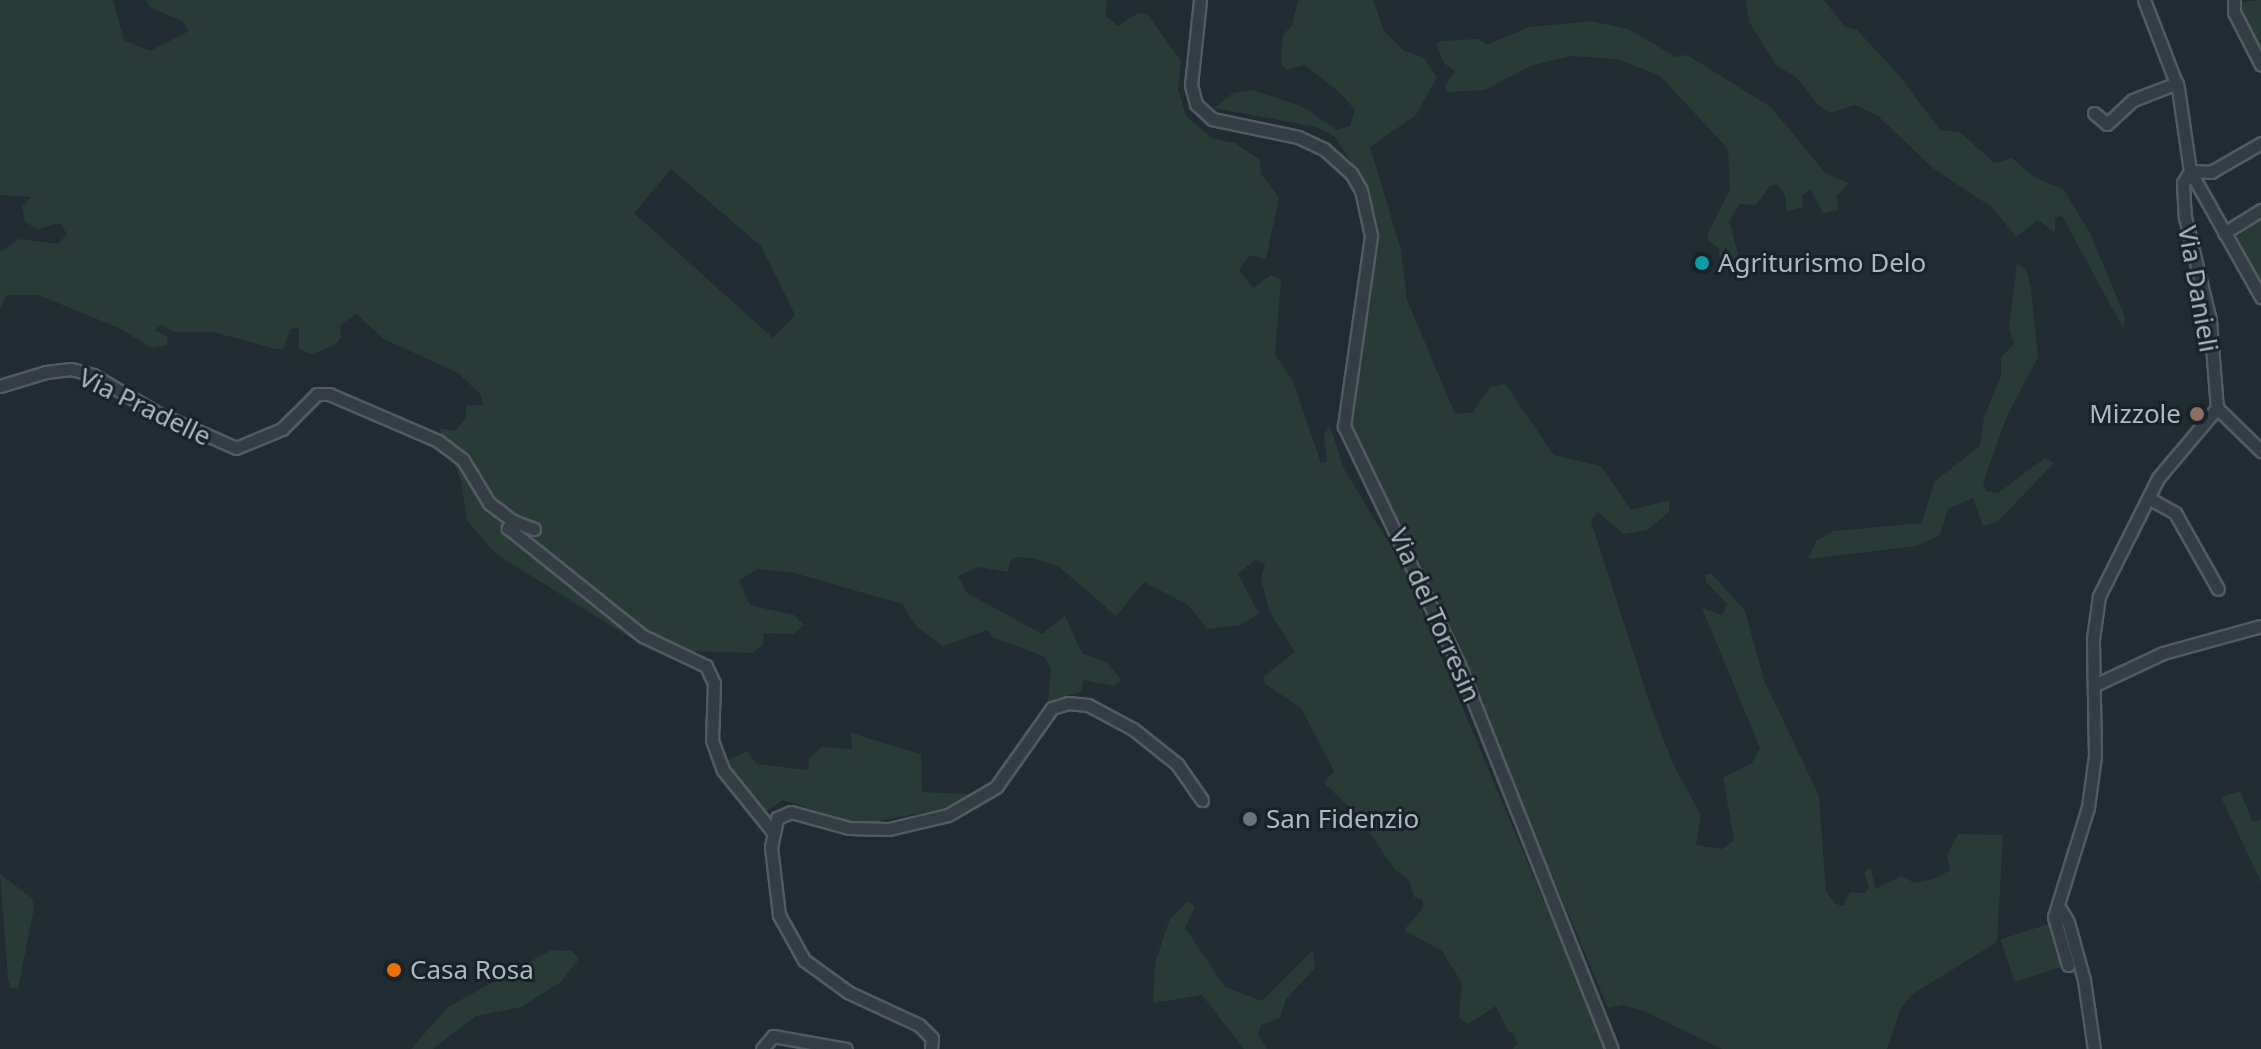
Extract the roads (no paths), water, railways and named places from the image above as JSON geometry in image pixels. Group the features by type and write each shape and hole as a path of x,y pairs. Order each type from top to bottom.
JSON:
{"street":[{"name":"Via del Torresin","path":"1200,0 1191,85 1196,104 1212,119 1298,137 1324,149 1351,173 1361,190 1371,236 1344,426 1459,665 1612,1049"},
{"path":"2144,0 2177,83 2190,171 2261,297"},
{"path":"2234,0 2234,12 2261,65"},
{"path":"2094,113 2107,124 2133,100 2177,83"},
{"path":"2190,171 2211,172 2261,143"},
{"name":"Via Danieli","path":"2190,171 2183,183 2185,217 2210,320 2217,408"},
{"path":"2224,233 2261,210"},
{"name":"Via Pradelle","path":"0,386 46,372 71,369 93,375 157,413 236,448 282,429 317,394 329,394 438,441 463,460 489,503 513,521 534,529"},
{"path":"2068,965 2053,922 2088,807 2097,684 2093,639 2099,596 2175,454 2217,408 2261,451"},
{"path":"2150,499 2175,513 2218,589"},
{"name":"Via Pradelle","path":"513,521 508,528 519,540 643,636 706,666 714,683 712,740 723,770 772,832"},
{"path":"2097,684 2163,653 2261,626"},
{"path":"931,1049 932,1038 919,1025 848,992 804,960 779,915 772,832 777,818 791,812 868,829 948,815 996,787 1052,708 1068,703 1088,705 1133,729 1177,764 1202,800"},
{"path":"2059,907 2084,980 2094,1049"},
{"path":"762,1049 773,1036 846,1049"}],"place":[{"name":"Agriturismo Delo","path":"1702,263"},
{"name":"Mizzole","path":"2197,414"},
{"name":"San Fidenzio","path":"1250,819"},
{"name":"Casa Rosa","path":"394,970"}]}
